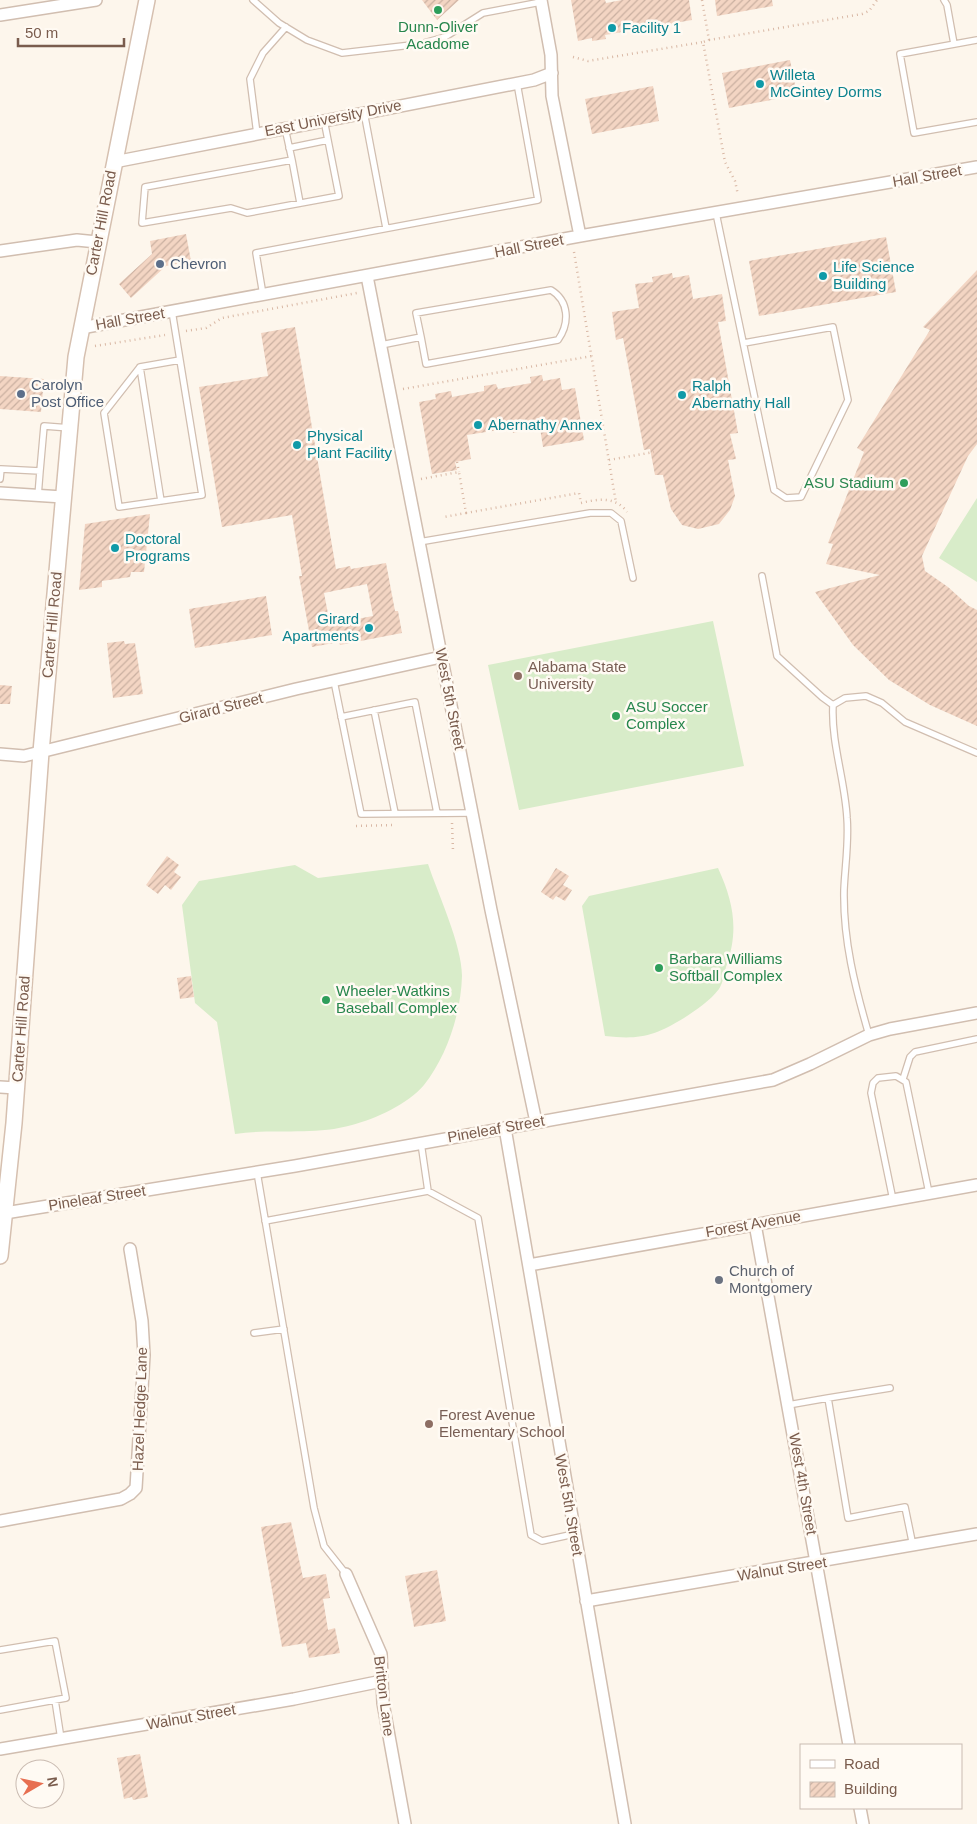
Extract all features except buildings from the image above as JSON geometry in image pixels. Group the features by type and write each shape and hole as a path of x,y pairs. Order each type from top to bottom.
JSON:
{"main road":[{"name":"Carter Hill Road","path":"0,1256 16,1088 41,752 63,497 81,328 147,0"}],"street":[{"path":"0,14 96,0"},
{"path":"541,1 551,55 552,96 580,236"},
{"name":"East University Drive","path":"114,162 517,83 552,73"},
{"name":"Hall Street","path":"81,328 580,236 977,167"},
{"path":"0,251 77,240 97,242"},
{"name":"West 5th Street","path":"367,276 472,813 536,1122"},
{"path":"0,493 63,497"},
{"name":"Girard Street","path":"0,754 24,756 334,681 442,657"},
{"name":"Pineleaf Street","path":"5,1213 257,1172 773,1080 869,1035 890,1029 977,1013"},
{"path":"0,1087 16,1088"},
{"name":"West 5th Street","path":"505,1128 625,1824"},
{"name":"Forest Avenue","path":"529,1265 977,1185"},
{"name":"West 4th Street","path":"756,1224 849,1744"},
{"name":"Hazel Hedge Lane","path":"0,1521 121,1499 136,1488 144,1355 142,1321 130,1249"},
{"name":"Walnut Street","path":"586,1601 817,1563 977,1534"},
{"name":"Britton Lane","path":"346,1574 380,1654 383,1703 405,1824"},
{"name":"Walnut Street","path":"0,1749 294,1699 382,1681"},
{"path":"860,1809 863,1824"}],"lane":[{"path":"253,0 286,27 307,40 342,53 420,44 445,37 483,14 541,1"},
{"path":"944,0 947,5 954,44"},
{"path":"256,134 250,79 263,53 286,27"},
{"path":"977,40 900,54 914,133 977,122"},
{"path":"263,295 256,253 538,200 517,83"},
{"path":"364,112 386,228"},
{"path":"292,160 145,187 142,223 232,208 247,213 339,196 324,120"},
{"path":"285,128 300,203"},
{"path":"289,148 328,140"},
{"path":"716,213 774,490 786,498 801,497 848,400 833,327 744,343"},
{"path":"552,290 560,295 564,304 566,320 564,332 558,340 426,364 421,337 416,312 552,290"},
{"path":"172,311 176,333 202,495 118,507 104,414 140,367 180,360"},
{"path":"381,345 421,337"},
{"path":"140,367 161,501"},
{"path":"38,496 44,426 70,428"},
{"path":"0,479 1,469 40,471"},
{"path":"419,542 590,512 611,513 622,521 633,578"},
{"path":"762,576 778,656 822,698 833,705"},
{"path":"334,681 361,814 472,813"},
{"path":"833,705 845,698 866,696 882,703 905,722 977,753"},
{"path":"341,717 415,702 438,813"},
{"path":"833,705 832,723 848,819 844,891 845,936 854,986 869,1035"},
{"path":"374,710 395,813"},
{"path":"903,1079 910,1057 915,1052 977,1039"},
{"path":"893,1200 871,1093 873,1083 878,1078 896,1076 906,1082 929,1193"},
{"path":"421,1143 428,1191"},
{"path":"257,1172 314,1508 324,1546 346,1574"},
{"path":"266,1221 428,1191 478,1218 532,1535 542,1541 574,1534"},
{"path":"254,1333 284,1328"},
{"path":"788,1405 890,1388"},
{"path":"828,1398 848,1518 905,1507 913,1546"},
{"path":"0,1650 55,1640 66,1698 0,1710"},
{"path":"55,1700 61,1739"}],"path":[{"path":"702,0 709,40"},
{"path":"573,56 588,61 862,14 869,11 877,0"},
{"path":"703,42 725,162 735,181 738,195"},
{"path":"574,252 616,502"},
{"path":"95,346 206,328 222,318 370,292"},
{"path":"403,389 592,356"},
{"path":"609,460 654,452"},
{"path":"444,517 466,513 457,462"},
{"path":"420,479 459,472"},
{"path":"442,823 452,822 453,851"},
{"path":"356,826 394,825"}],"green space":[{"path":"977,498 977,582 939,558"},
{"name":"ASU Soccer Complex","path":"713,621 744,766 519,810 488,665"},
{"name":"Wheeler-Watkins Baseball Complex","path":"428,864 454,935 462,976 456,1019 446,1048 432,1074 417,1092 391,1110 352,1125 323,1130 235,1134 217,1022 195,1003 182,905 199,881 295,865 318,878"},
{"name":"Barbara Williams Softball Complex","path":"718,868 728,893 733,917 730,954 719,989 693,1012 655,1033 637,1037 605,1036 582,906 589,896"}],"place":[{"name":"Dunn-Oliver Acadome","path":"438,10"},
{"name":"Facility 1","path":"612,28"},
{"name":"Willeta McGintey Dorms","path":"760,84"},
{"name":"Chevron","path":"160,264"},
{"name":"Life Science Building","path":"823,276"},
{"name":"Carolyn Post Office","path":"21,394"},
{"name":"Ralph Abernathy Hall","path":"682,395"},
{"name":"Abernathy Annex","path":"478,425"},
{"name":"Physical Plant Facility","path":"297,445"},
{"name":"ASU Stadium","path":"904,483"},
{"name":"Doctoral Programs","path":"115,548"},
{"name":"Girard Apartments","path":"369,628"},
{"name":"Alabama State University","path":"518,676"},
{"name":"ASU Soccer Complex","path":"616,716"},
{"name":"Barbara Williams Softball Complex","path":"659,968"},
{"name":"Wheeler-Watkins Baseball Complex","path":"326,1000"},
{"name":"Church of Montgomery","path":"719,1280"},
{"name":"Forest Avenue Elementary School","path":"429,1424"}]}
